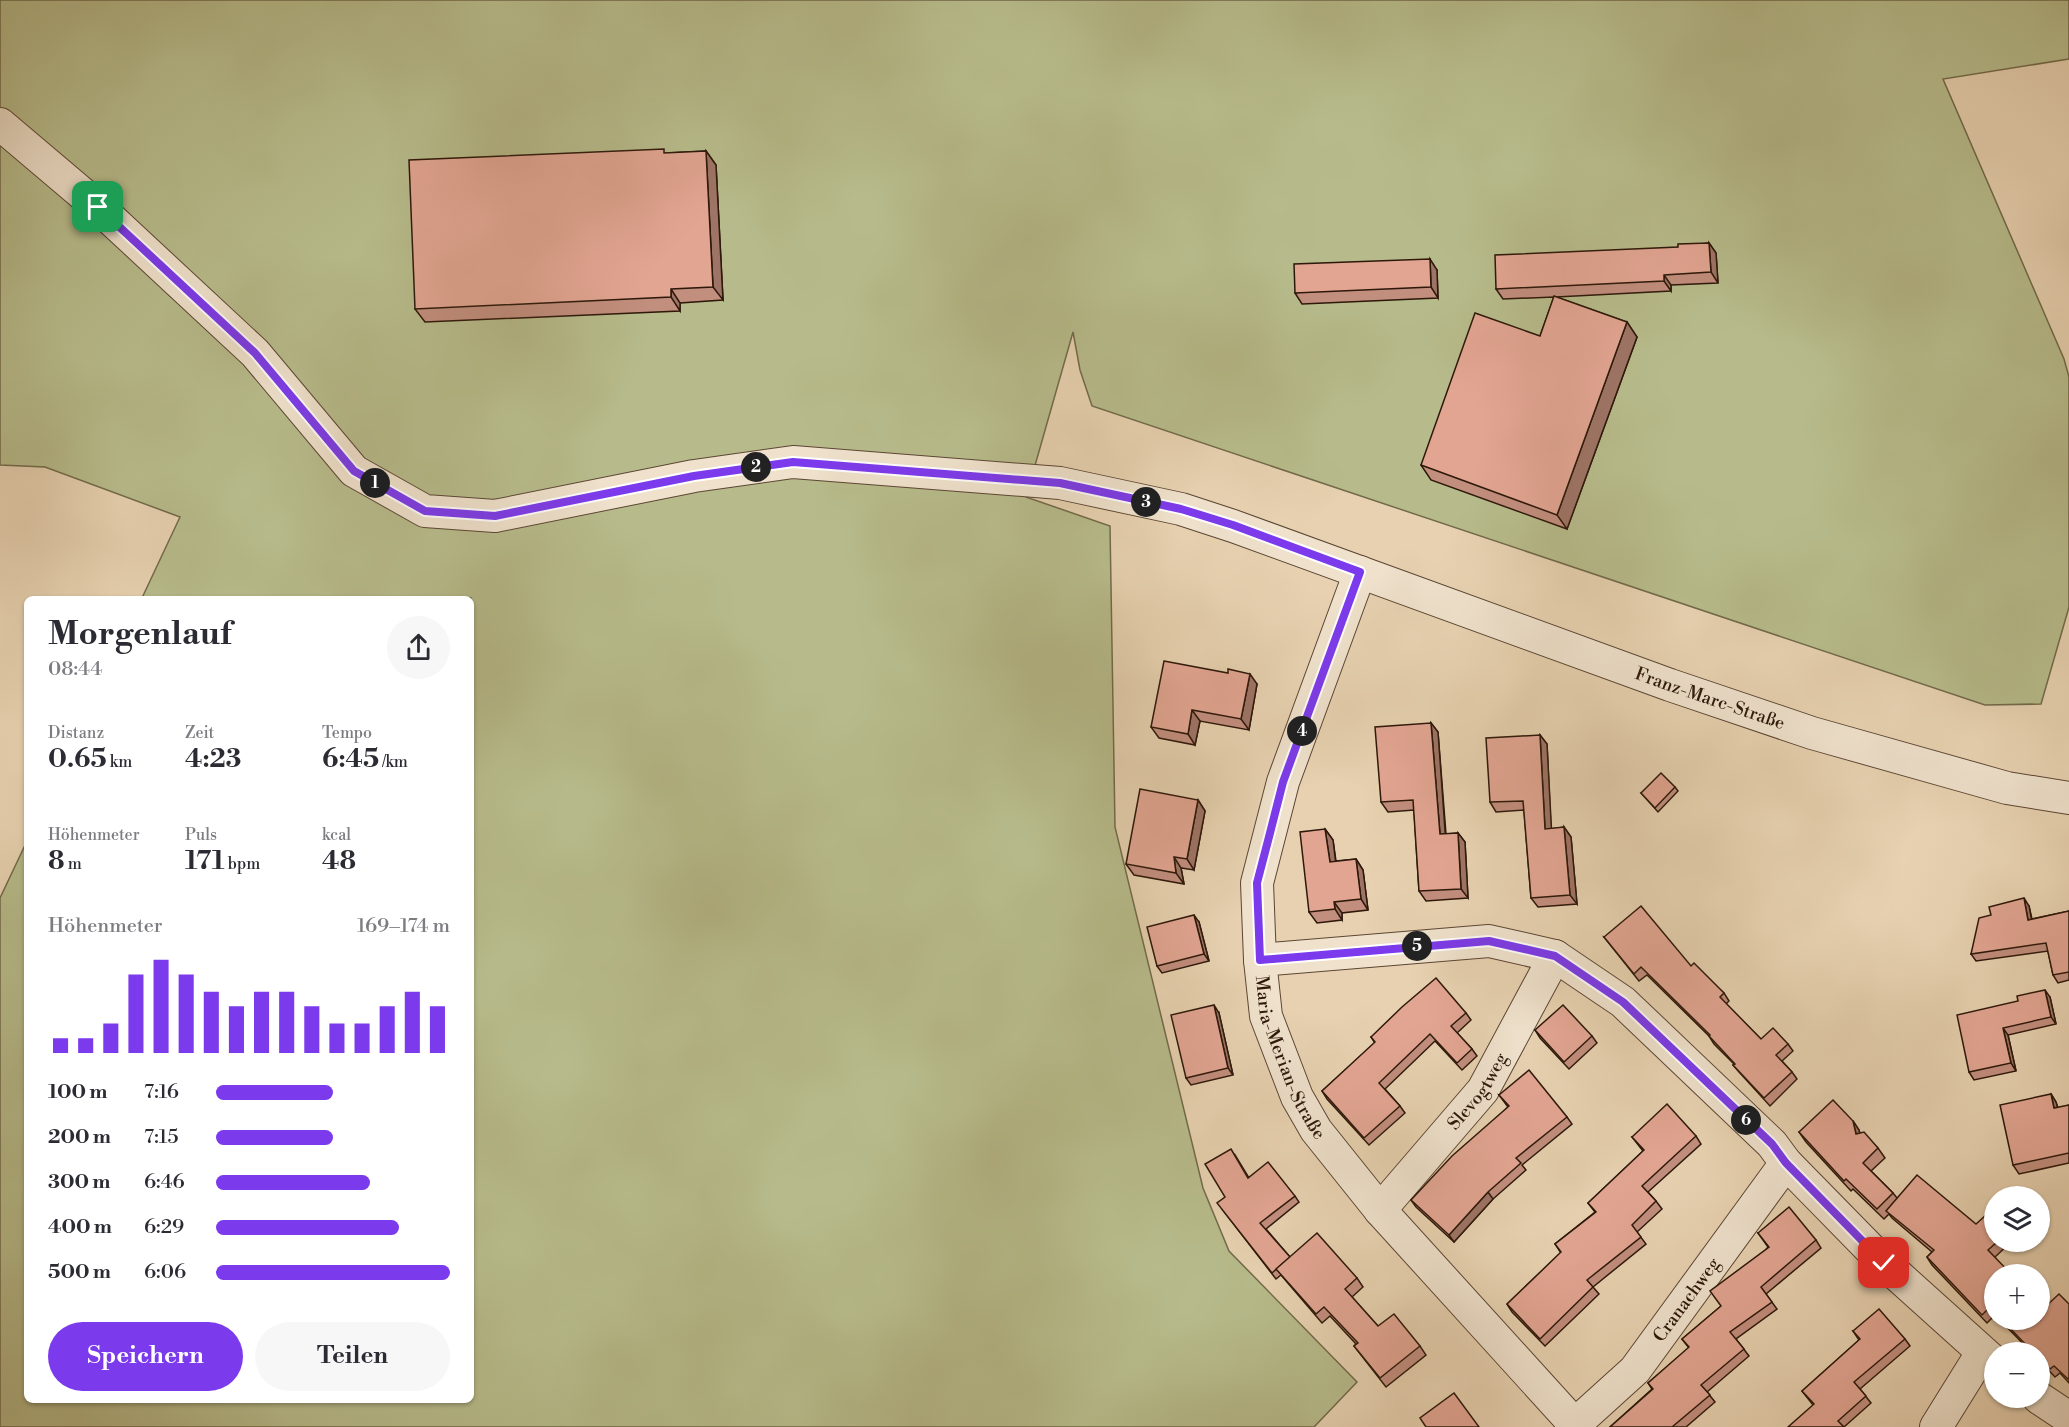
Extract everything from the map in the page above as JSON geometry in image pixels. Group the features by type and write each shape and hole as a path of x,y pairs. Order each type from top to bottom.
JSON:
{"street":[{"name":"Franz-Marc-Straße","path":"0,124 98,207 255,353 354,471 425,511 495,516 694,476 793,462 1060,483 1181,509 1233,525 1670,685 1812,733 2007,788 2069,798"},
{"name":"Maria-Merian-Straße","path":"1360,572 1283,782 1257,883 1260,960 1266,1016 1297,1097 1316,1130 1380,1210 1574,1426"},
{"path":"1260,960 1489,941 1555,956 1623,1002 1772,1144 1786,1163 1884,1263 1984,1353"},
{"name":"Slevogtweg","path":"1380,1210 1483,1090 1555,956"},
{"name":"Cranachweg","path":"1574,1426 1635,1370 1786,1163"},
{"path":"1936,1427 1984,1365"},
{"path":"2050,1405 2069,1418"}],"green space":[{"path":"0,0 2069,0 2069,59 1943,79 2064,359 2069,377 2069,607 2041,704 1985,705 1092,406 1080,370 1073,332 1026,497 1110,526 1115,827 1203,1188 1229,1251 1357,1382 1314,1427 0,1427 0,898 24,847 24,1403 474,1403 474,596 143,596 180,517 45,467 0,465"}],"building":[{"path":"664,149 664,153 706,151 713,287 671,289 671,297 415,309 409,160"},
{"path":"1709,243 1711,272 1664,275 1664,281 1496,289 1495,255 1678,247 1678,244"},
{"path":"1430,259 1431,287 1295,293 1294,264"},
{"path":"1554,296 1627,322 1557,515 1421,465 1475,313 1540,336"},
{"path":"1164,661 1228,673 1228,669 1250,674 1241,719 1192,710 1188,734 1151,727"},
{"path":"1431,723 1440,834 1458,833 1461,889 1419,891 1413,800 1381,802 1375,727"},
{"path":"1540,735 1545,829 1564,827 1570,895 1531,898 1523,801 1490,802 1486,738"},
{"path":"1661,773 1675,787 1655,808 1641,793"},
{"path":"1140,789 1198,800 1187,859 1174,857 1176,873 1126,864"},
{"path":"1325,829 1330,862 1356,859 1361,899 1334,902 1335,909 1309,912 1300,832"},
{"path":"2024,898 2028,920 2069,911 2069,972 2053,975 2046,943 1971,954 1979,918 1991,915 1989,907"},
{"path":"1641,906 1691,966 1694,963 1724,993 1720,997 1761,1039 1773,1028 1788,1044 1776,1055 1792,1072 1764,1098 1733,1065 1735,1064 1710,1035 1641,967 1634,974 1604,937"},
{"path":"1194,915 1204,954 1157,966 1147,927"},
{"path":"1436,978 1466,1013 1451,1026 1472,1049 1457,1063 1430,1034 1379,1083 1400,1106 1364,1138 1322,1091 1375,1042 1371,1037"},
{"path":"2045,990 2051,1017 2003,1028 2011,1063 1969,1072 1957,1015 2018,1001 2017,996"},
{"path":"1214,1005 1228,1068 1186,1078 1171,1015"},
{"path":"1563,1005 1592,1036 1564,1062 1535,1030"},
{"path":"1529,1070 1567,1117 1516,1158 1521,1163 1488,1192 1449,1235 1411,1200 1452,1156 1509,1106 1499,1095"},
{"path":"2051,1094 2054,1108 2069,1105 2069,1153 2013,1165 2000,1105"},
{"path":"1833,1100 1853,1121 1856,1134 1864,1132 1878,1148 1863,1163 1893,1193 1877,1209 1846,1179 1844,1181 1799,1132"},
{"path":"1667,1104 1696,1136 1642,1186 1656,1201 1632,1225 1641,1237 1587,1280 1593,1287 1540,1339 1507,1304 1561,1252 1555,1244 1596,1212 1588,1203 1644,1150 1632,1137"},
{"path":"1231,1149 1248,1178 1268,1162 1295,1196 1260,1223 1290,1257 1272,1273 1217,1203 1225,1197 1205,1164"},
{"path":"1917,1175 1976,1224 1984,1217 1984,1252 1990,1252 2001,1264 1984,1264 1984,1313 1982,1315 1927,1257 1934,1250 1886,1211"},
{"path":"1789,1207 1816,1240 1761,1287 1772,1302 1730,1332 1744,1349 1701,1385 1710,1395 1672,1427 1610,1427 1653,1389 1648,1383 1689,1347 1682,1339 1721,1306 1710,1291 1769,1247 1758,1233"},
{"path":"1317,1233 1357,1278 1345,1289 1378,1326 1394,1314 1420,1346 1380,1378 1354,1346 1358,1343 1324,1307 1316,1314 1276,1269"},
{"path":"2059,1294 2069,1304 2068,1379 2054,1366 2050,1369 2050,1342 2023,1342 2012,1330 2050,1330 2050,1302"},
{"path":"1879,1309 1905,1339 1854,1382 1866,1396 1838,1421 1844,1427 1788,1427 1814,1404 1802,1391 1860,1339 1853,1331"},
{"path":"1454,1393 1479,1427 1426,1427 1420,1418"}],"route":[{"path":"98,207 255,353 354,471 425,511 495,516 694,476 793,462 1060,483 1181,509 1233,525 1360,572 1283,782 1257,883 1260,960 1489,941 1555,956 1623,1002 1772,1144 1786,1163 1884,1263"}]}
